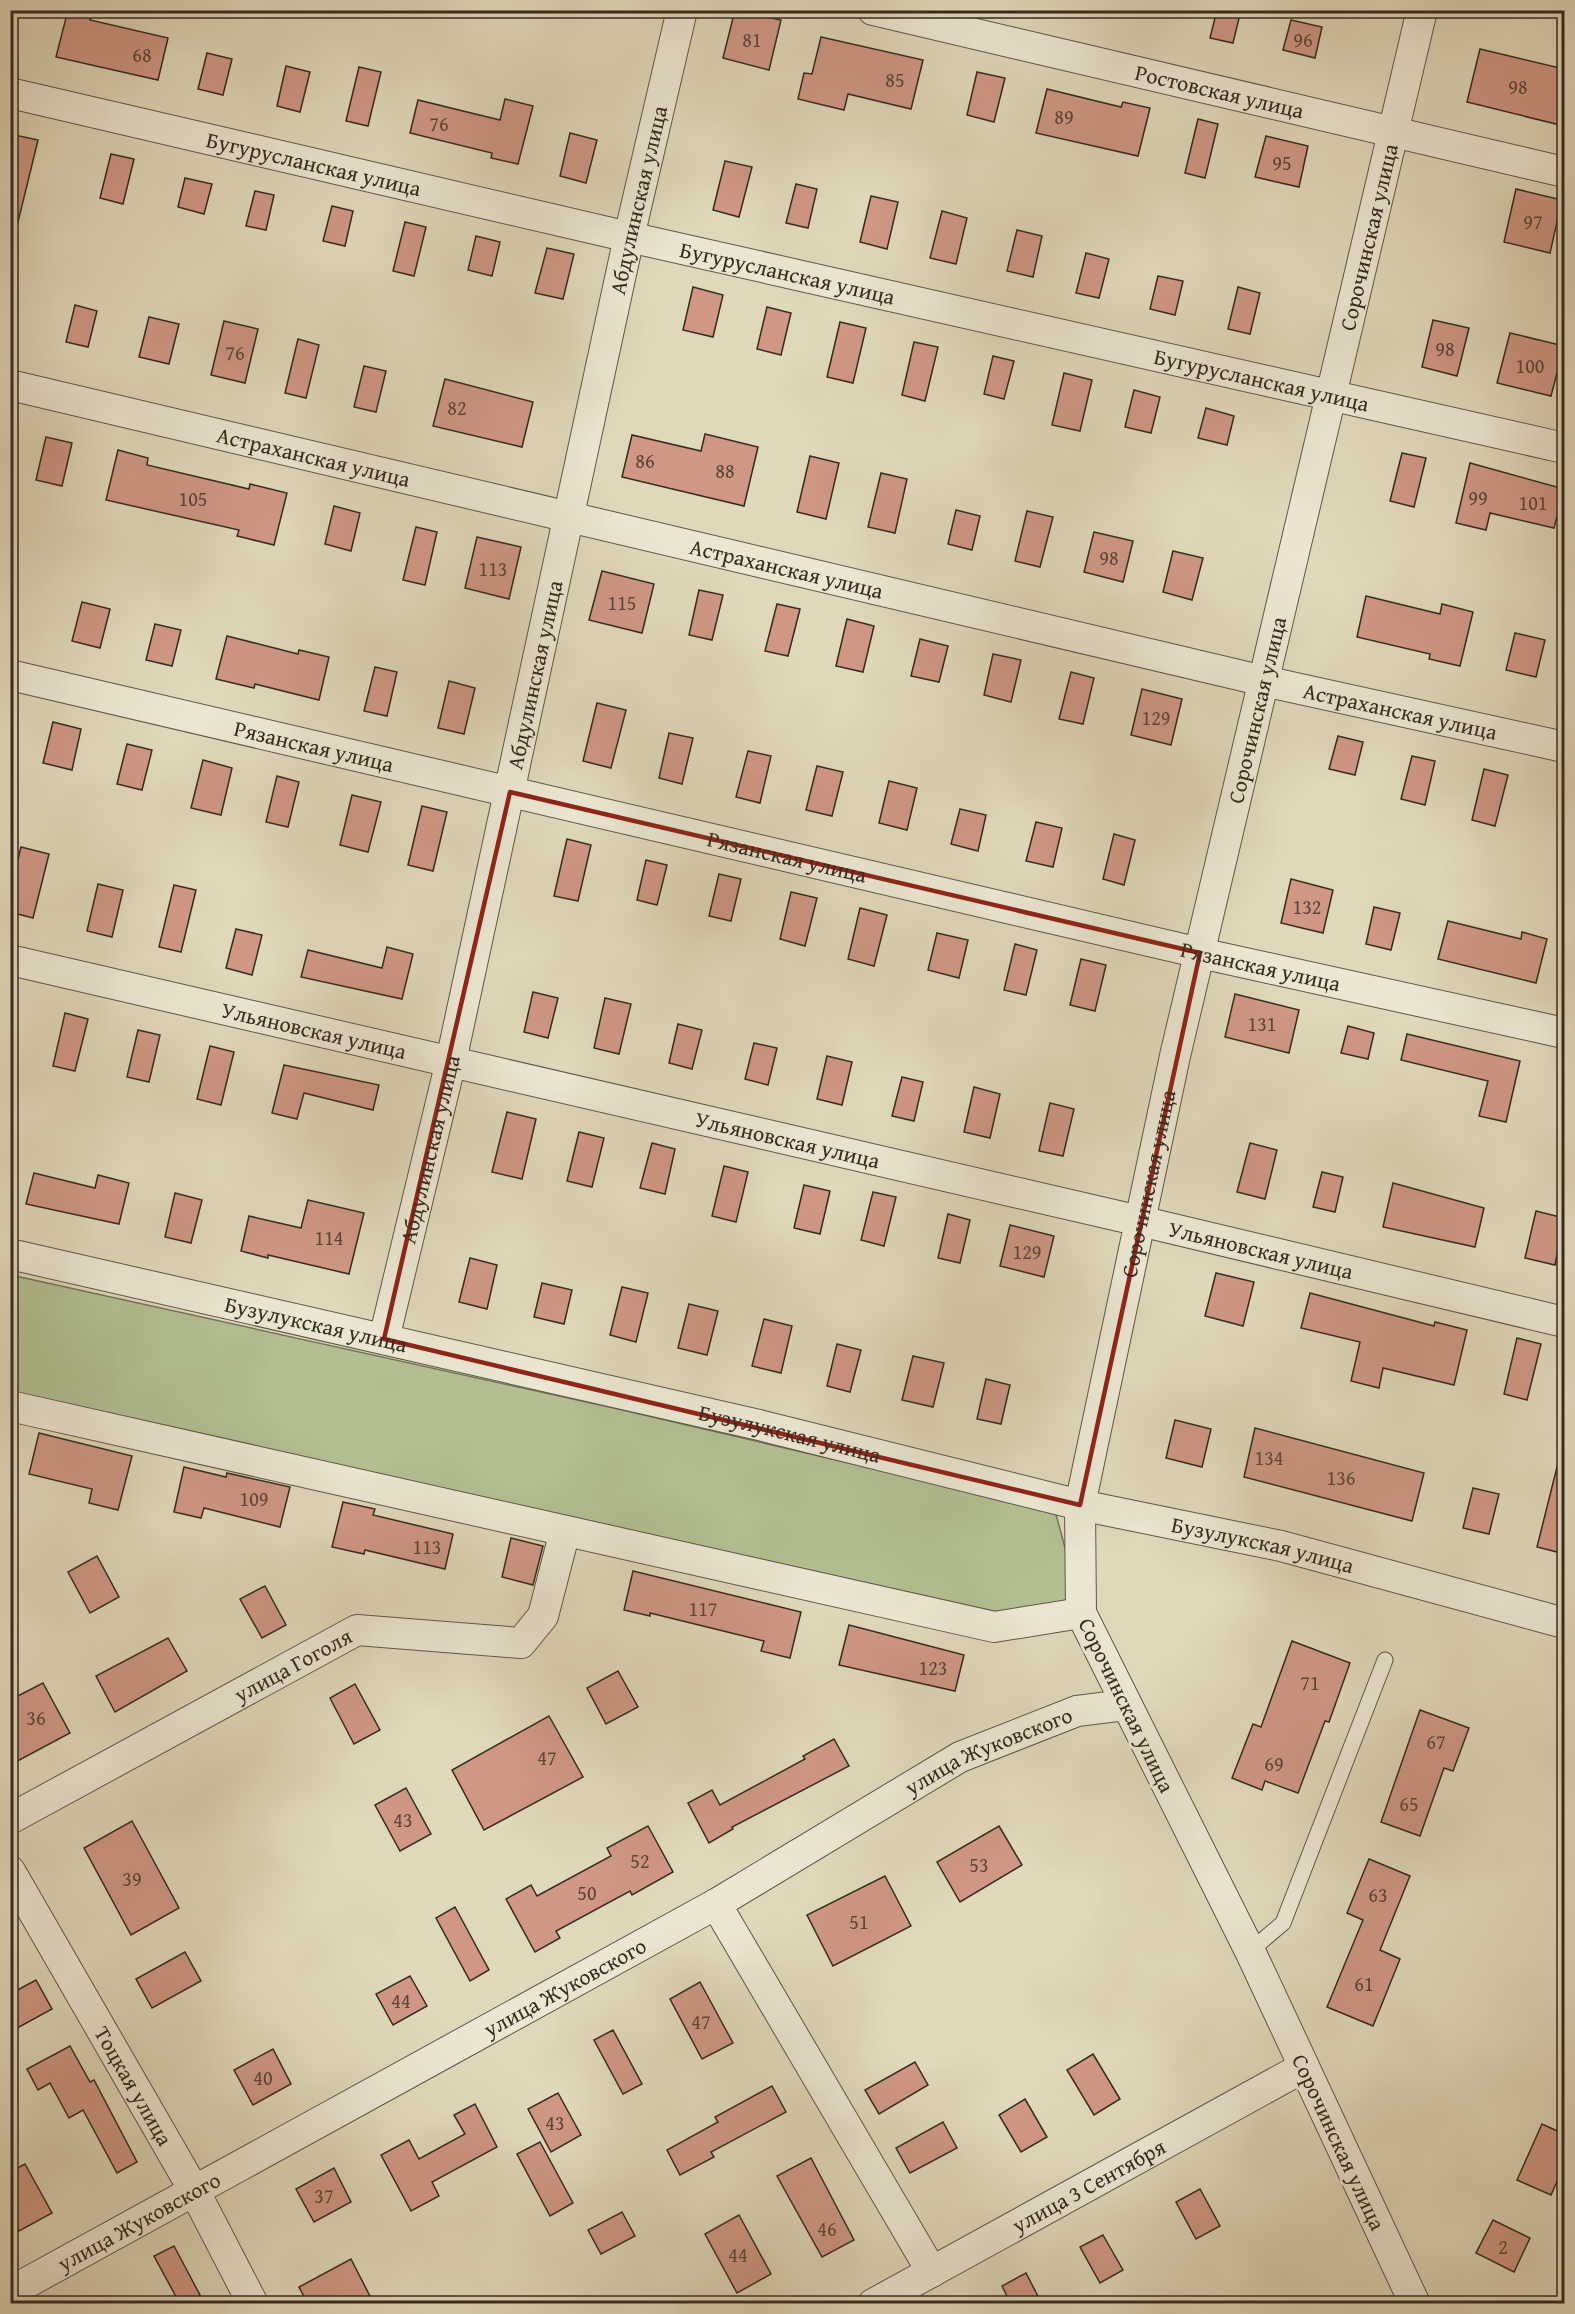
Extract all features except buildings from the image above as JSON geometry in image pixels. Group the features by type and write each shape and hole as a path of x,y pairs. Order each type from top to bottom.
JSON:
{"street":[{"name":"Абдулинская улица","path":"384,1340 451,1061 629,237 682,10"},
{"name":"Ростовская улица","path":"873,10 1564,172"},
{"name":"Сорочинская улица","path":"1415,2304 1250,1951 1081,1613 1080,1505 1200,953 1422,10"},
{"name":"Бугурусланская улица","path":"10,93 629,237 1332,393 1564,448"},
{"name":"Астраханская улица","path":"10,385 1264,681 1564,747"},
{"name":"Рязанская улица","path":"10,675 1200,953 1564,1033"},
{"name":"Ульяновская улица","path":"10,960 1140,1221 1564,1322"},
{"name":"Бузулукская улица","path":"10,1254 763,1426 1080,1505 1281,1546 1564,1623"},
{"path":"10,1406 994,1628 1081,1613"},
{"name":"улица Гоголя","path":"10,1820 357,1630 521,1643 543,1616 565,1531"},
{"name":"улица Жуковского","path":"10,2292 716,1904 960,1757 1077,1711 1125,1705"},
{"name":"Тоцкая улица","path":"10,1871 195,2192 253,2304"},
{"path":"716,1904 932,2272"},
{"name":"улица 3 Сентября","path":"873,2304 1304,2067"}],"lane":[{"path":"1250,1951 1283,1923 1385,1660"}],"highlighted area":[{"path":"510,792 1200,953 1080,1505 384,1339"}],"green space":[{"path":"11,1275 618,1409 1055,1511 1067,1556 1069,1592 1066,1599 1055,1607 1041,1612 1012,1615 11,1393"}]}
